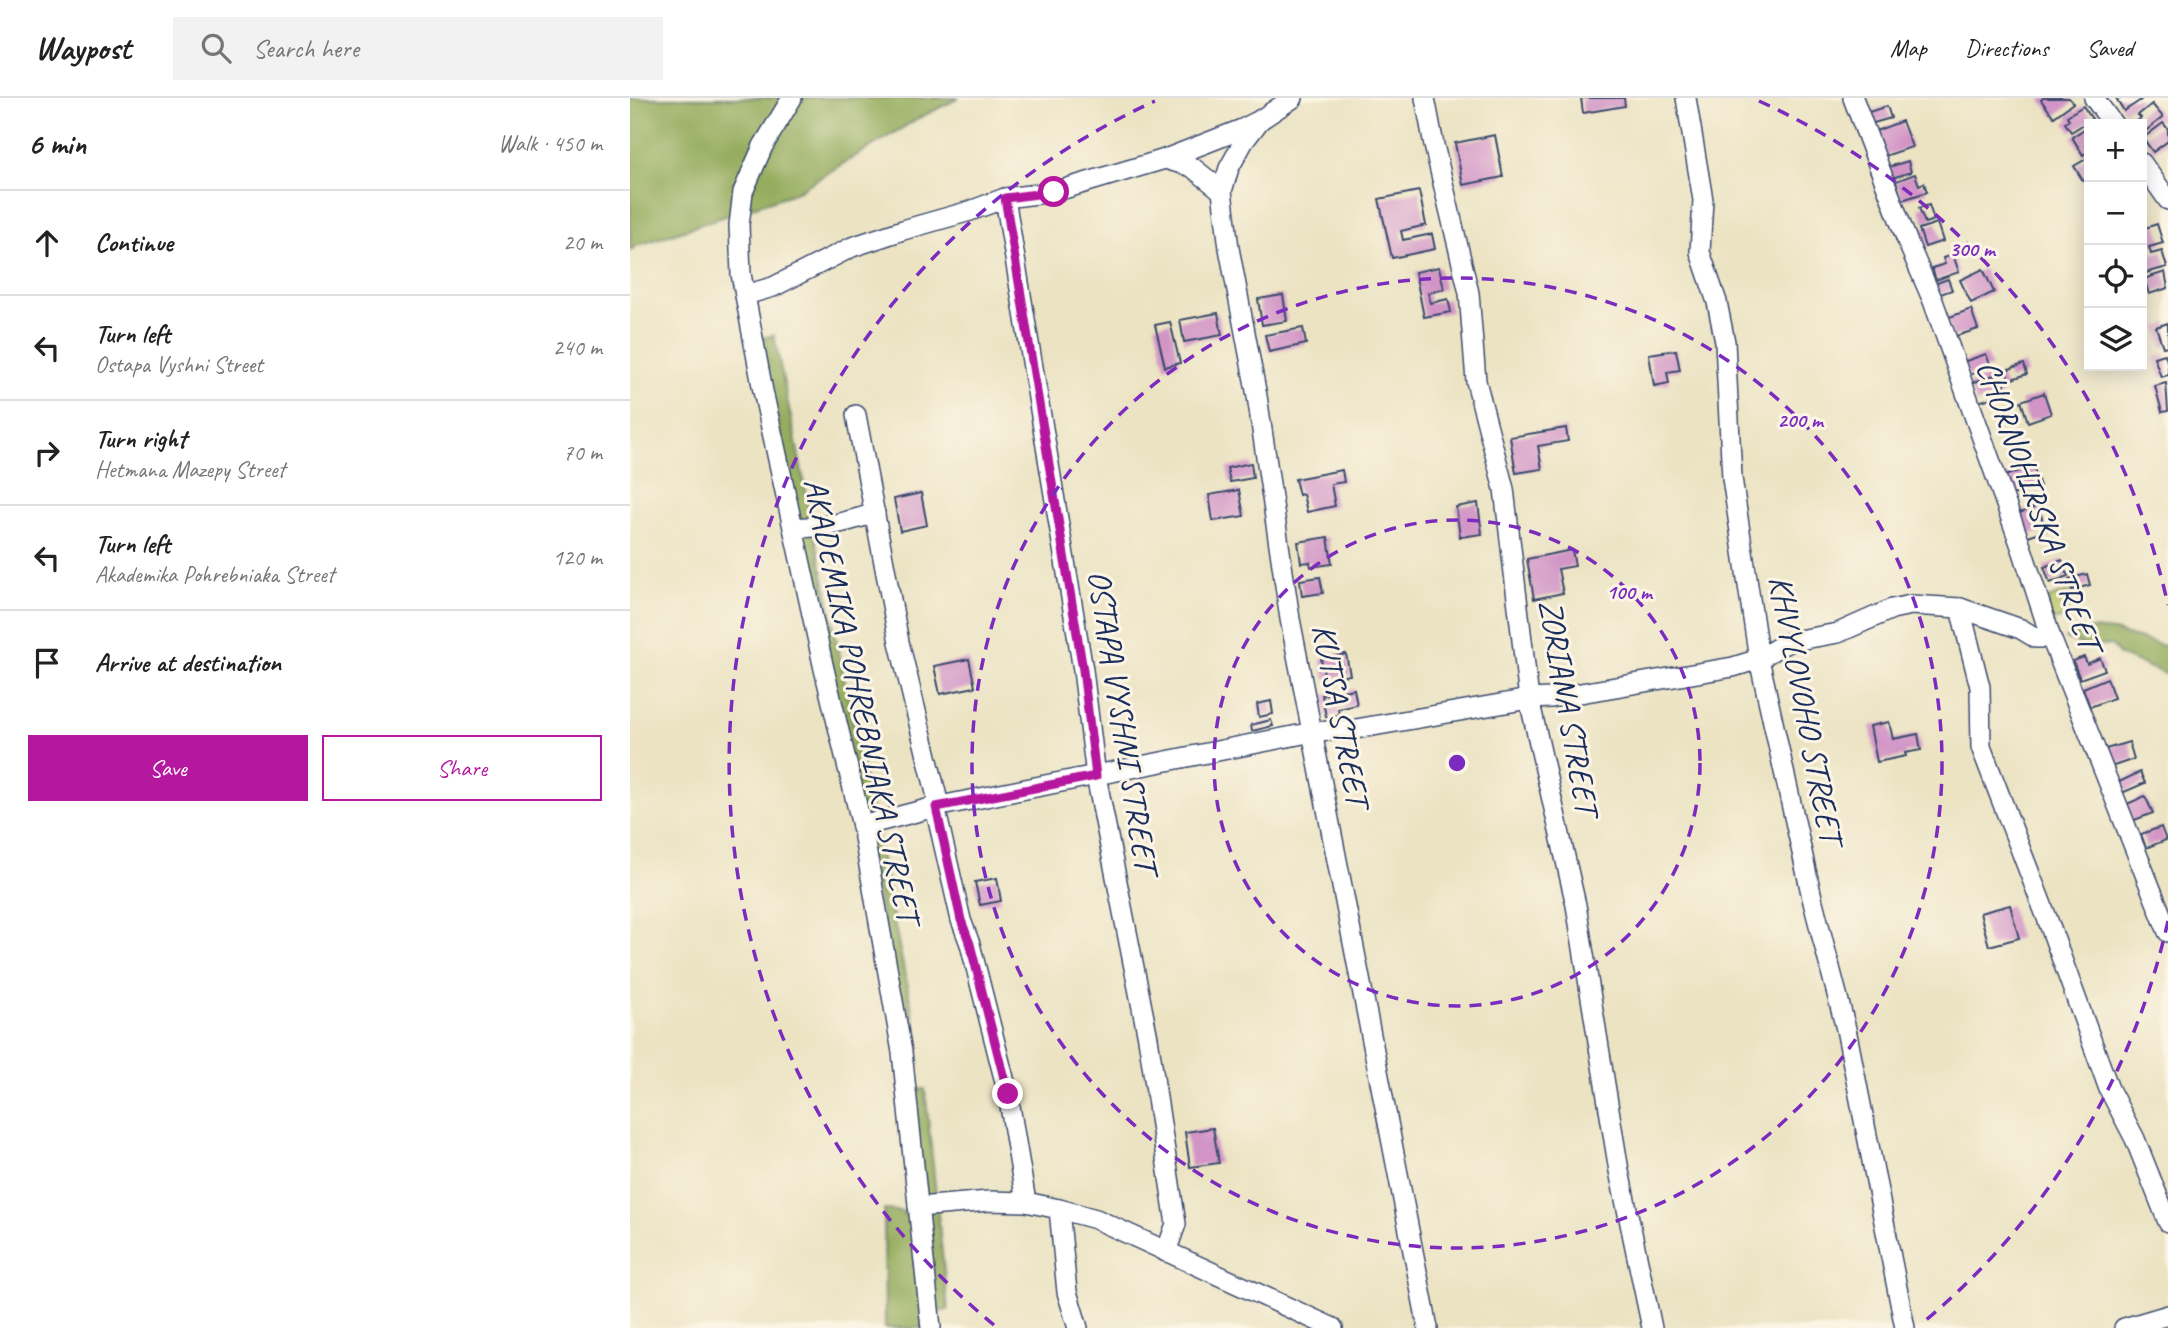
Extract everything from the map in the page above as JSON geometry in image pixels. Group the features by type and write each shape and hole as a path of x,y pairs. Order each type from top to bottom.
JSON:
{"street":[{"name":"AKADEMIKA POHREBNIAKA STREET","path":"792,98 763,146 743,192 738,225 741,274 763,391 862,826 902,1052 931,1328"},
{"path":"745,295 773,287 852,247 1005,198 1054,192 1165,159 1260,120 1293,98"},
{"name":"ZORIANA STREET","path":"1425,98 1469,293 1476,381 1504,489 1529,699 1576,905 1619,1171 1653,1328"},
{"name":"KHVYLOVOHO STREET","path":"1686,98 1703,201 1700,252 1717,302 1725,342 1732,478 1759,659 1813,902 1846,1029 1905,1328"},
{"name":"CHORNOHIRSKA STREET","path":"1853,98 1933,301 2051,638 2168,932"},
{"path":"2094,98 2109,119"},
{"name":"KUTSA STREET","path":"1260,120 1229,168 1222,191 1229,248 1256,396 1290,619 1429,1328"},
{"path":"1165,159 1192,167 1222,191"},
{"path":"2147,170 2168,200"},
{"name":"OSTAPA VYSHNI STREET","path":"1005,198 1083,670 1096,776 1148,1038 1177,1224 1166,1252"},
{"name":"AKADEMIKA POHREBNIAKA STREET","path":"856,415 899,642 937,797 936,807 961,920 970,944 1008,1094 1026,1202"},
{"path":"793,527 834,526 875,513"},
{"path":"862,826 936,807 1313,732 1350,730 1733,667 1759,659 1780,646 1813,636 1838,633 1892,609 1910,605 1961,608 2021,629 2036,638 2051,638"},
{"path":"1961,608 1980,687 1981,747 2109,1089 2135,1139 2168,1222"},
{"path":"918,1207 989,1201 1026,1202 1096,1219 1333,1328"},
{"path":"1059,1209 1067,1292 1078,1328"},
{"path":"2124,1328 2168,1315"}],"green space":[{"path":"630,98 959,98 919,118 794,193 636,246 630,251"},
{"path":"774,335 918,1039 908,1041 760,339"},
{"path":"2068,592 2078,592 2084,600 2082,605 2070,616 2048,622 2048,599"},
{"path":"2091,629 2113,631 2168,647 2168,675 2119,655 2112,645 2084,646 2066,638"},
{"path":"925,1089 948,1310 936,1312 914,1090"},
{"path":"884,1210 901,1211 914,1221 923,1328 885,1328"}],"building":[{"path":"1581,98 1624,98 1625,106 1583,113"},
{"path":"2069,98 2073,103 2054,117 2041,100"},
{"path":"2116,98 2140,98 2141,100 2124,111"},
{"path":"2152,104 2163,117 2147,130 2147,119 2140,119 2138,115"},
{"path":"1887,106 1891,118 1870,124 1866,113"},
{"path":"2083,106 2092,119 2084,119 2084,124 2071,132 2065,123 2069,120 2067,116"},
{"path":"1902,121 1912,147 1882,157 1873,132"},
{"path":"2163,123 2168,129 2168,141 2153,152 2147,144 2147,135"},
{"path":"2084,129 2083,155 2072,137"},
{"path":"1495,135 1503,177 1463,185 1455,143"},
{"path":"2084,160 2084,180 2083,181 2074,166"},
{"path":"1908,161 1911,172 1892,178 1889,167"},
{"path":"1915,174 1919,185 1924,183 1927,192 1902,200 1896,181"},
{"path":"1419,191 1426,225 1401,231 1403,240 1432,234 1435,249 1392,258 1379,199"},
{"path":"1929,205 1934,220 1925,223 1919,208"},
{"path":"1937,223 1943,241 1925,247 1919,229"},
{"path":"2157,224 2163,243 2149,247 2151,254 2162,251 2167,267 2147,273 2147,245 2147,227"},
{"path":"1953,255 1959,272 1936,280 1932,268 1945,264 1943,258"},
{"path":"1439,267 1444,289 1428,293 1430,303 1448,299 1451,312 1424,317 1415,272"},
{"path":"1983,269 1994,292 1971,303 1960,280"},
{"path":"2165,272 2168,288 2149,294 2147,278"},
{"path":"1948,279 1952,290 1935,296 1931,285"},
{"path":"1283,295 1287,321 1262,325 1258,299"},
{"path":"1971,309 1978,329 1953,337 1947,318"},
{"path":"1218,313 1222,335 1184,342 1180,320"},
{"path":"1170,322 1180,363 1165,367 1155,325"},
{"path":"2168,323 2168,346 2163,347 2156,327"},
{"path":"1303,328 1306,344 1269,352 1265,335"},
{"path":"1676,350 1680,370 1667,372 1669,383 1654,386 1649,354"},
{"path":"1986,354 1991,367 1967,376 1963,362"},
{"path":"2165,354 2168,375 2161,377 2154,357"},
{"path":"2024,364 2027,374 2009,380 2006,370"},
{"path":"1994,375 1996,379 2002,377 2006,389 2001,391 2002,394 1976,403 1969,384"},
{"path":"2166,383 2168,411 2162,412 2155,386"},
{"path":"2044,393 2051,414 2028,422 2021,401"},
{"path":"1566,428 1568,441 1538,446 1542,469 1516,473 1510,437"},
{"path":"1251,463 1253,478 1230,482 1227,468"},
{"path":"2033,466 2040,486 2009,496 2002,477"},
{"path":"1342,470 1344,482 1331,484 1335,506 1307,512 1303,494 1299,495 1295,479"},
{"path":"1239,490 1244,516 1213,521 1209,495"},
{"path":"921,493 927,525 900,531 894,499"},
{"path":"1478,503 1482,534 1460,537 1456,507"},
{"path":"2038,506 2046,530 2025,537 2017,514"},
{"path":"1328,537 1332,564 1311,567 1310,562 1301,563 1298,542"},
{"path":"1572,550 1575,566 1558,569 1563,593 1534,599 1527,559"},
{"path":"2062,560 2068,576 2050,583 2044,567"},
{"path":"2087,574 2090,585 2072,590 2069,579"},
{"path":"1320,577 1323,593 1302,596 1300,580"},
{"path":"1346,654 1350,675 1325,679 1321,659"},
{"path":"2084,657 2087,664 2100,658 2105,670 2080,679 2073,661"},
{"path":"969,659 975,687 940,694 934,666"},
{"path":"2107,678 2114,698 2090,707 2083,688"},
{"path":"1354,689 1357,705 1338,709 1339,715 1326,717 1322,695"},
{"path":"1271,701 1273,714 1259,717 1257,704"},
{"path":"1271,720 1273,726 1252,731 1251,725"},
{"path":"1889,722 1893,739 1918,734 1921,750 1877,762 1870,726"},
{"path":"2129,742 2134,759 2111,767 2106,749"},
{"path":"2140,772 2145,783 2122,793 2117,783"},
{"path":"2145,796 2153,813 2132,821 2125,805"},
{"path":"2161,827 2166,840 2146,848 2141,834"},
{"path":"997,878 1001,901 980,905 975,882"},
{"path":"2010,905 2019,938 1989,946 1980,913"},
{"path":"1213,1128 1219,1163 1190,1167 1185,1132"}],"route":[{"path":"1008,1094 970,944 961,920 936,807 1096,776 1083,670 1005,198 1054,192"}]}
